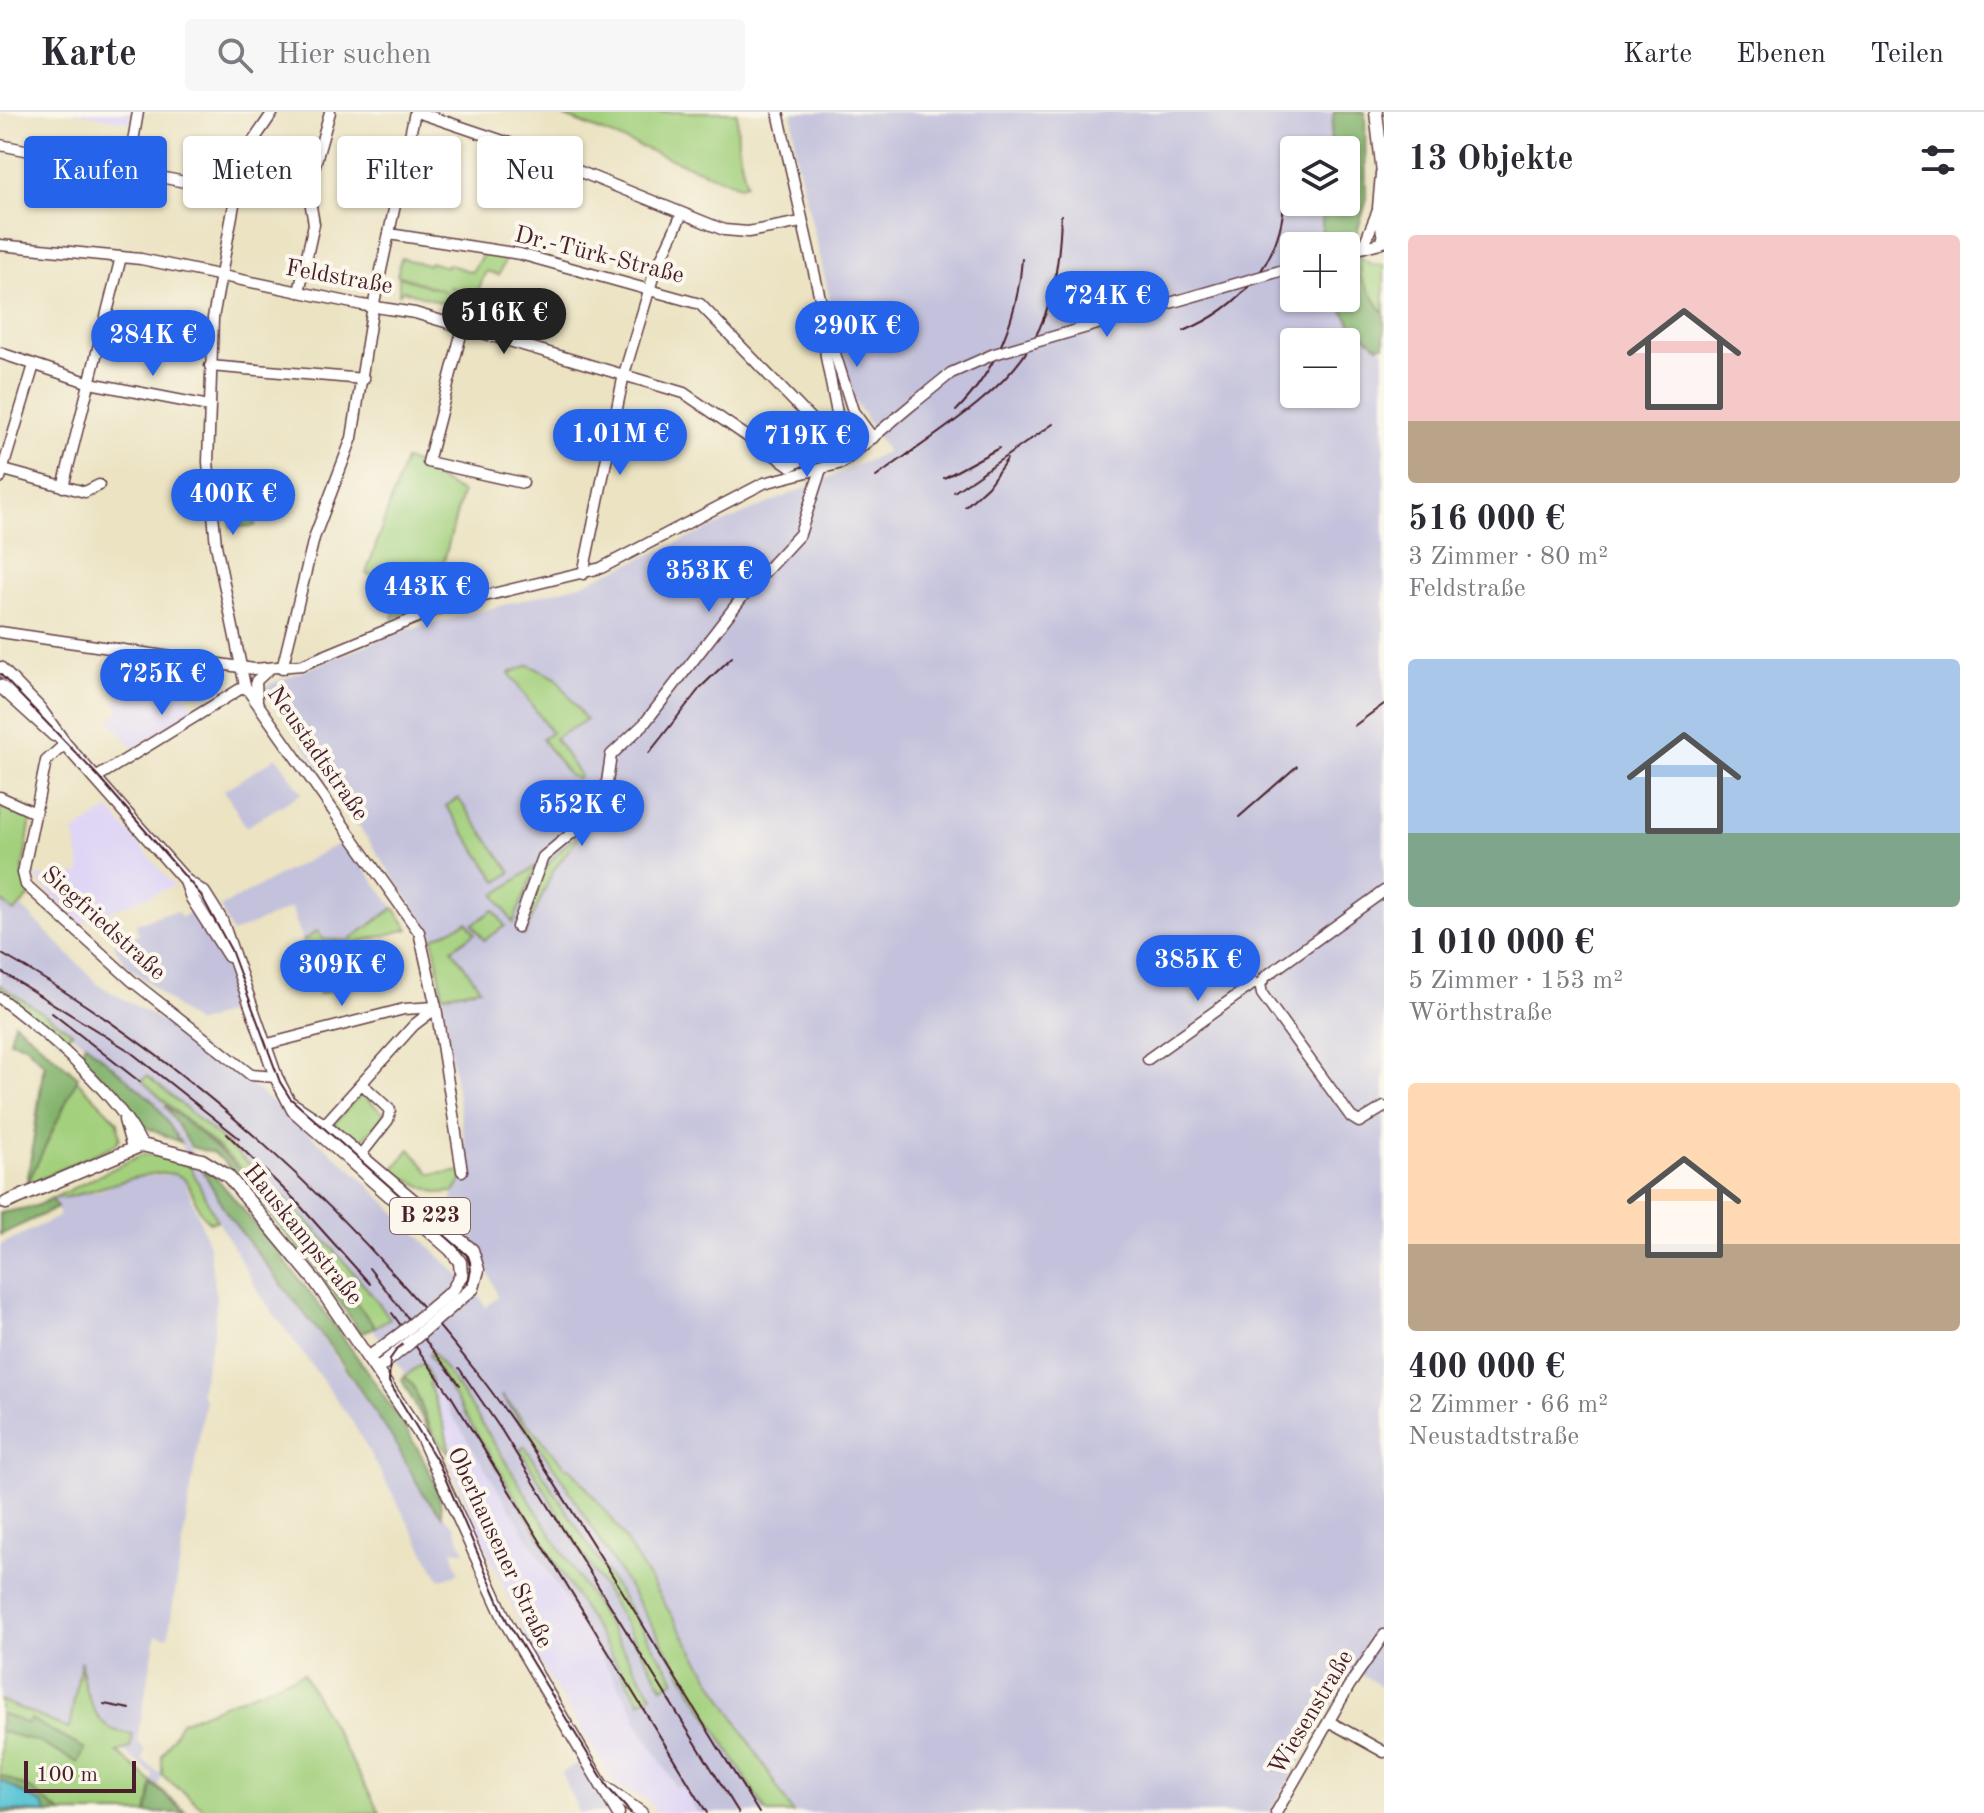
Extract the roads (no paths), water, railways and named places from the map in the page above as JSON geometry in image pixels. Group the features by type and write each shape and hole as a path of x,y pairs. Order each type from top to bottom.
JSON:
{"main road":[{"path":"1376,112 1383,178 1379,208 1384,241"},
{"name":"B 223","path":"0,668 39,708 65,744"},
{"name":"B 223","path":"0,686 65,744 186,881 204,893 227,935 264,1045 270,1078 292,1104 300,1119 451,1250 460,1262 461,1276 452,1291 406,1338"},
{"name":"B 223","path":"292,1104 324,1125 472,1250 478,1270 473,1288 372,1364"},
{"path":"3,1204 17,1204 37,1198 137,1146"},
{"name":"Hauskampstraße","path":"137,1146 163,1147 202,1160 228,1176 316,1282 372,1364"},
{"name":"Oberhausener Straße","path":"372,1364 422,1437 441,1473 507,1624 618,1813"},
{"name":"Oberhausener Straße","path":"606,1788 637,1810"}],"street":[{"path":"134,136 138,112"},
{"name":"Neustadtstraße","path":"257,136 273,112"},
{"path":"299,292 314,224 308,189 330,112"},
{"path":"282,669 314,538 352,438 375,305 416,112 509,143 682,214 735,232 801,222"},
{"path":"778,112 822,311 853,411 873,438"},
{"path":"0,145 24,150"},
{"name":"Neustadtstraße","path":"232,208 218,275 210,366 208,462 216,545 239,667 245,686 258,706 419,932 436,1007 462,1171"},
{"path":"1360,240 1379,208"},
{"path":"583,574 624,374 651,288 682,214"},
{"name":"Dr.-Türk-Straße","path":"389,234 520,254 690,300 706,309 810,418 830,448"},
{"path":"1360,248 1384,241"},
{"name":"Feldstraße","path":"0,245 121,257 375,305 463,327 684,393 783,465 794,465 830,448"},
{"path":"63,487 121,257"},
{"path":"2,634 270,670 328,657 447,605 601,568 764,483 842,463 951,373 994,354 1280,271"},
{"path":"822,311 826,357 843,434 839,443 830,448"},
{"path":"463,327 428,462 523,483"},
{"path":"0,353 90,383 209,406"},
{"path":"34,365 1,472 85,492 99,485"},
{"path":"210,366 364,379"},
{"path":"517,927 543,857 578,828 605,796 611,755 644,724 747,591 800,534 821,469"},
{"path":"258,706 256,681 270,670"},
{"path":"97,777 245,686"},
{"name":"Siegfriedstraße","path":"65,744 46,761 33,812 35,818 23,873 30,891 132,981 251,1075 270,1078"},
{"path":"0,797 33,812"},
{"path":"1384,891 1266,976 1260,984 1262,994 1351,1117 1359,1122 1384,1107"},
{"path":"1148,1059 1253,984 1260,984"},
{"path":"0,998 67,1054 124,1118 137,1146"},
{"path":"264,1045 404,1009 436,1007"},
{"path":"324,1125 414,1025 436,1007"},
{"path":"404,1009 414,1025"},
{"path":"359,1157 388,1120 390,1110 362,1084"},
{"name":"Wiesenstraße","path":"1276,1813 1384,1635"},
{"path":"1330,1722 1384,1752"}],"water":[{"path":"0,1780 43,1805 47,1813 0,1810"}],"tram line":[{"path":"0,674 98,776 201,895 231,950 280,1082 290,1098 468,1256 471,1269 459,1296 435,1320 397,1349 390,1359 389,1382 439,1464 507,1621 609,1789 631,1813"}],"railway":[{"path":"906,456 974,406 1021,359 1038,332 1050,300 1061,215"},
{"path":"1184,331 1222,310 1252,282 1274,247 1282,216"},
{"path":"956,411 983,378 1003,341 1016,301 1022,259"},
{"path":"954,492 1053,424"},
{"path":"944,478 999,448"},
{"path":"876,477 915,449"},
{"path":"965,507 988,486 1007,459"},
{"path":"649,753 700,688 732,657"},
{"path":"1354,726 1384,704"},
{"path":"1239,817 1297,766"},
{"path":"0,953 136,1040 262,1142 321,1198 431,1317 482,1379 535,1453 759,1813"},
{"path":"0,971 128,1050 239,1138"},
{"path":"52,1013 140,1082"},
{"path":"227,1134 295,1200 370,1284"},
{"path":"369,1268 460,1385"},
{"path":"392,1313 451,1396 707,1813"},
{"path":"459,1368 502,1431 739,1813"},
{"path":"104,1704 130,1709"}]}
